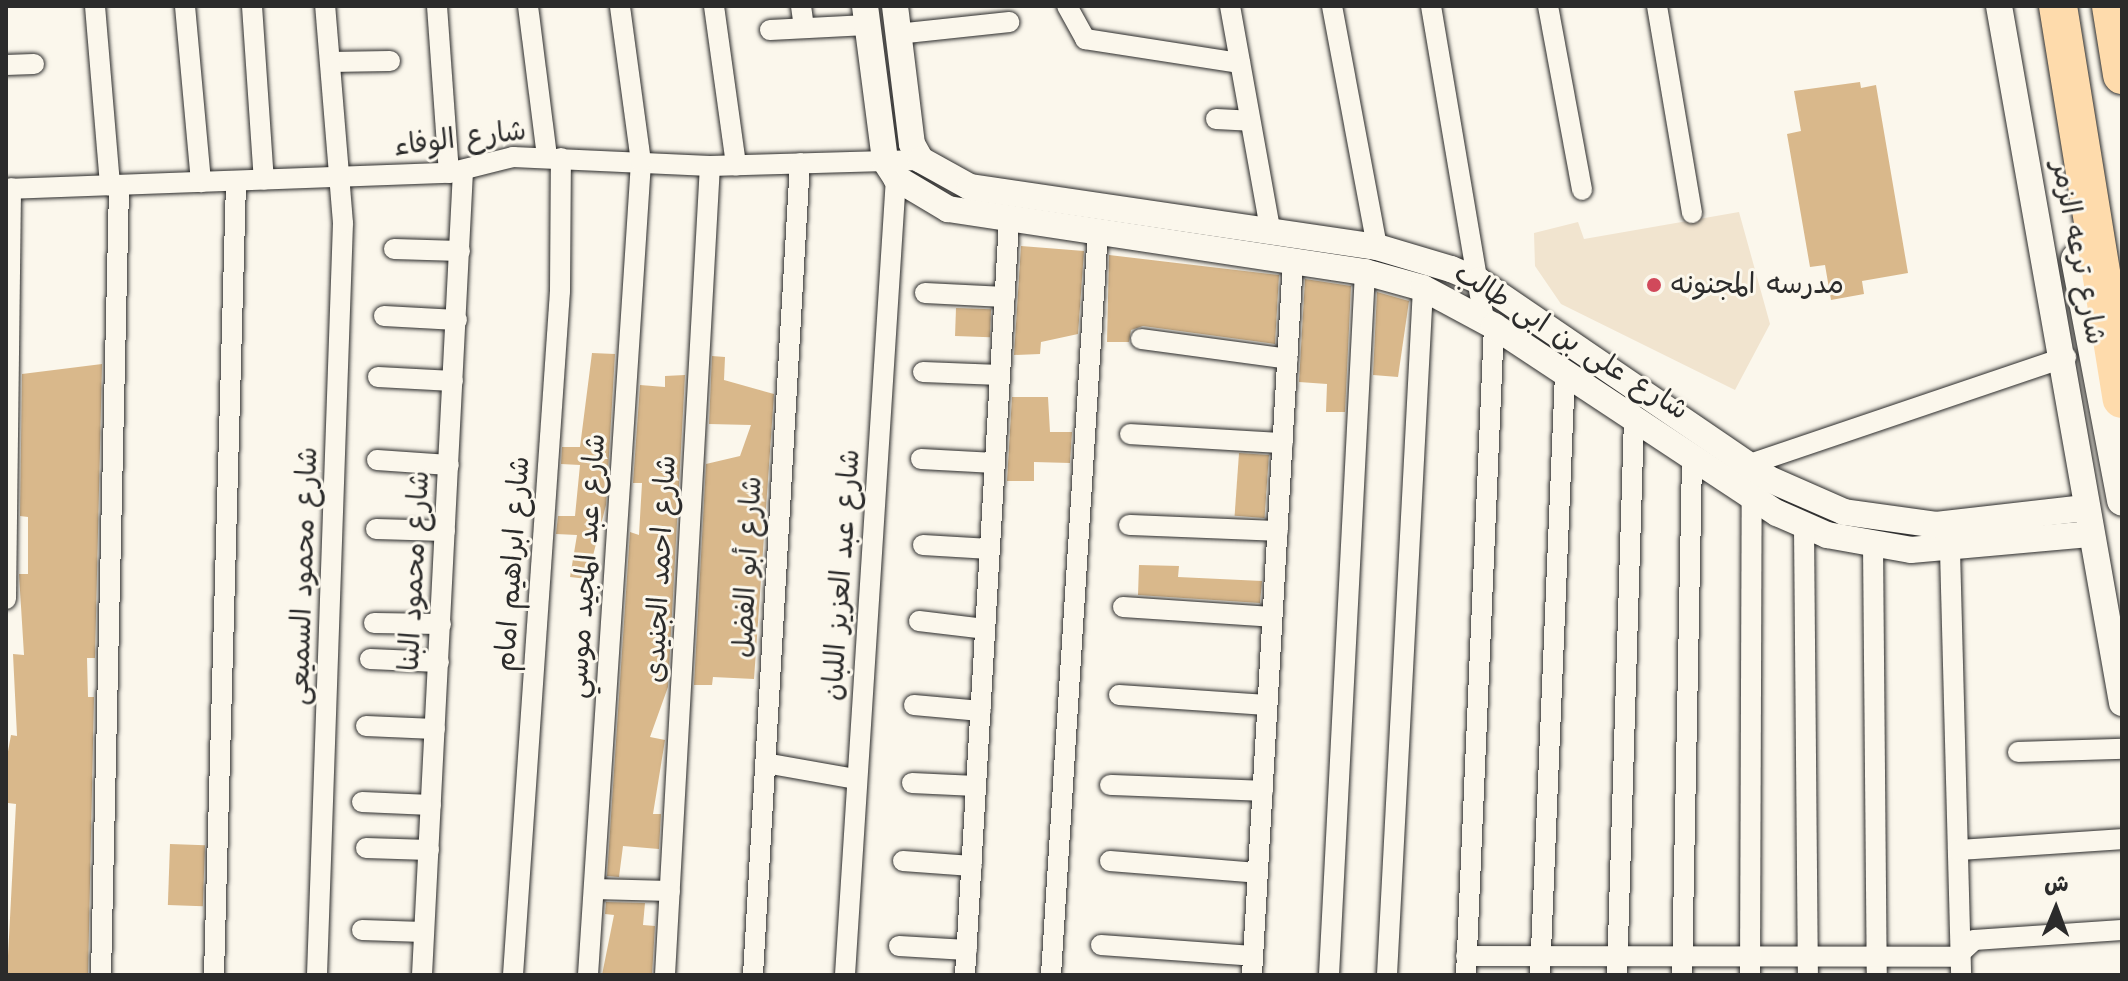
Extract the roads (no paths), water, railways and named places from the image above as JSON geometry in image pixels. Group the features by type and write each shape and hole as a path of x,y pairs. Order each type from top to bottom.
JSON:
{"highway":[{"path":"2058,6 2122,399"},
{"path":"2111,6 2122,75"}],"main road":[{"path":"2076,259 2122,501"}],"street":[{"path":"95,6 115,185 101,975"},
{"path":"185,6 201,182"},
{"path":"252,6 264,180"},
{"name":"شارع محمود السميعى","path":"317,975 340,178 325,6"},
{"name":"شارع محمود البنا","path":"422,975 460,251 456,172 437,6"},
{"name":"شارع ابراهيم امام","path":"513,975 560,291 554,157 528,6"},
{"name":"شارع عبد المجيد موسي","path":"588,975 641,162 620,6"},
{"path":"714,6 736,165"},
{"path":"801,6 804,28"},
{"path":"895,6 906,128 921,160"},
{"path":"1067,6 1085,39 1240,63"},
{"path":"1230,6 1270,229"},
{"path":"1332,6 1377,247"},
{"path":"1431,6 1489,323 1466,965 1682,968 1960,965"},
{"path":"1548,6 1582,190"},
{"path":"1657,6 1692,213"},
{"name":"شارع ترعه الزمر","path":"1999,6 2066,357 2089,534 2122,703"},
{"path":"770,30 804,28 866,16 890,169"},
{"path":"897,34 1009,22"},
{"path":"330,62 390,61"},
{"path":"6,65 34,64"},
{"path":"1216,119 1250,121"},
{"name":"شارع الوفاء","path":"9,188 456,172 500,159 554,157 710,166 800,163 890,169 921,160"},
{"name":"شارع على بن ابى طالب","path":"921,160 970,187 1377,247 1479,281 1747,465 1814,502 1898,524 2085,508"},
{"name":"شارع أبو الفضل","path":"753,975 800,163"},
{"name":"شارع احمد الجنيدى","path":"665,975 710,166"},
{"name":"شارع على بن ابى طالب","path":"890,169 948,209 1009,221 1293,260 1365,272 1423,288 1489,323 1804,527 1873,544 1950,550 2089,534"},
{"name":"شارع عبد العزيز اللبان","path":"845,975 890,169"},
{"path":"214,975 236,181"},
{"path":"6,599 9,188"},
{"path":"965,975 1009,221"},
{"path":"1051,975 1098,231"},
{"path":"394,249 460,251"},
{"path":"1101,945 1252,966 1293,260"},
{"path":"1329,975 1365,272"},
{"path":"1387,975 1423,288"},
{"path":"925,293 1005,297"},
{"path":"384,316 457,320"},
{"path":"1141,339 1288,359"},
{"path":"1747,465 2066,357"},
{"path":"923,372 1000,375"},
{"path":"1540,966 1565,373"},
{"path":"378,377 453,381"},
{"path":"1617,967 1634,418"},
{"path":"1130,434 1283,443"},
{"path":"1682,968 1692,457"},
{"path":"921,459 995,463"},
{"path":"377,460 449,465"},
{"path":"1750,967 1752,495"},
{"path":"1129,525 1278,531"},
{"path":"1804,527 1808,966"},
{"path":"376,529 445,531"},
{"path":"1873,544 1877,966"},
{"path":"923,545 990,549"},
{"path":"1950,550 1960,965"},
{"path":"1123,607 1272,617"},
{"path":"919,621 985,629"},
{"path":"374,623 441,624"},
{"path":"370,659 439,662"},
{"path":"1119,695 1267,705"},
{"path":"914,705 981,711"},
{"path":"366,726 435,729"},
{"path":"2018,752 2096,758 2122,749"},
{"path":"765,763 856,779"},
{"path":"912,783 976,786"},
{"path":"1110,785 1263,791"},
{"path":"362,802 431,805"},
{"path":"1958,850 2122,839"},
{"path":"366,848 429,850"},
{"path":"903,861 972,866"},
{"path":"1110,861 1258,873"},
{"path":"594,889 670,891"},
{"path":"362,930 424,932"},
{"path":"1960,965 1974,940 2122,930"},
{"path":"899,946 967,950"}],"place":[{"name":"مدرسه المجنونه","path":"1654,285"}]}
